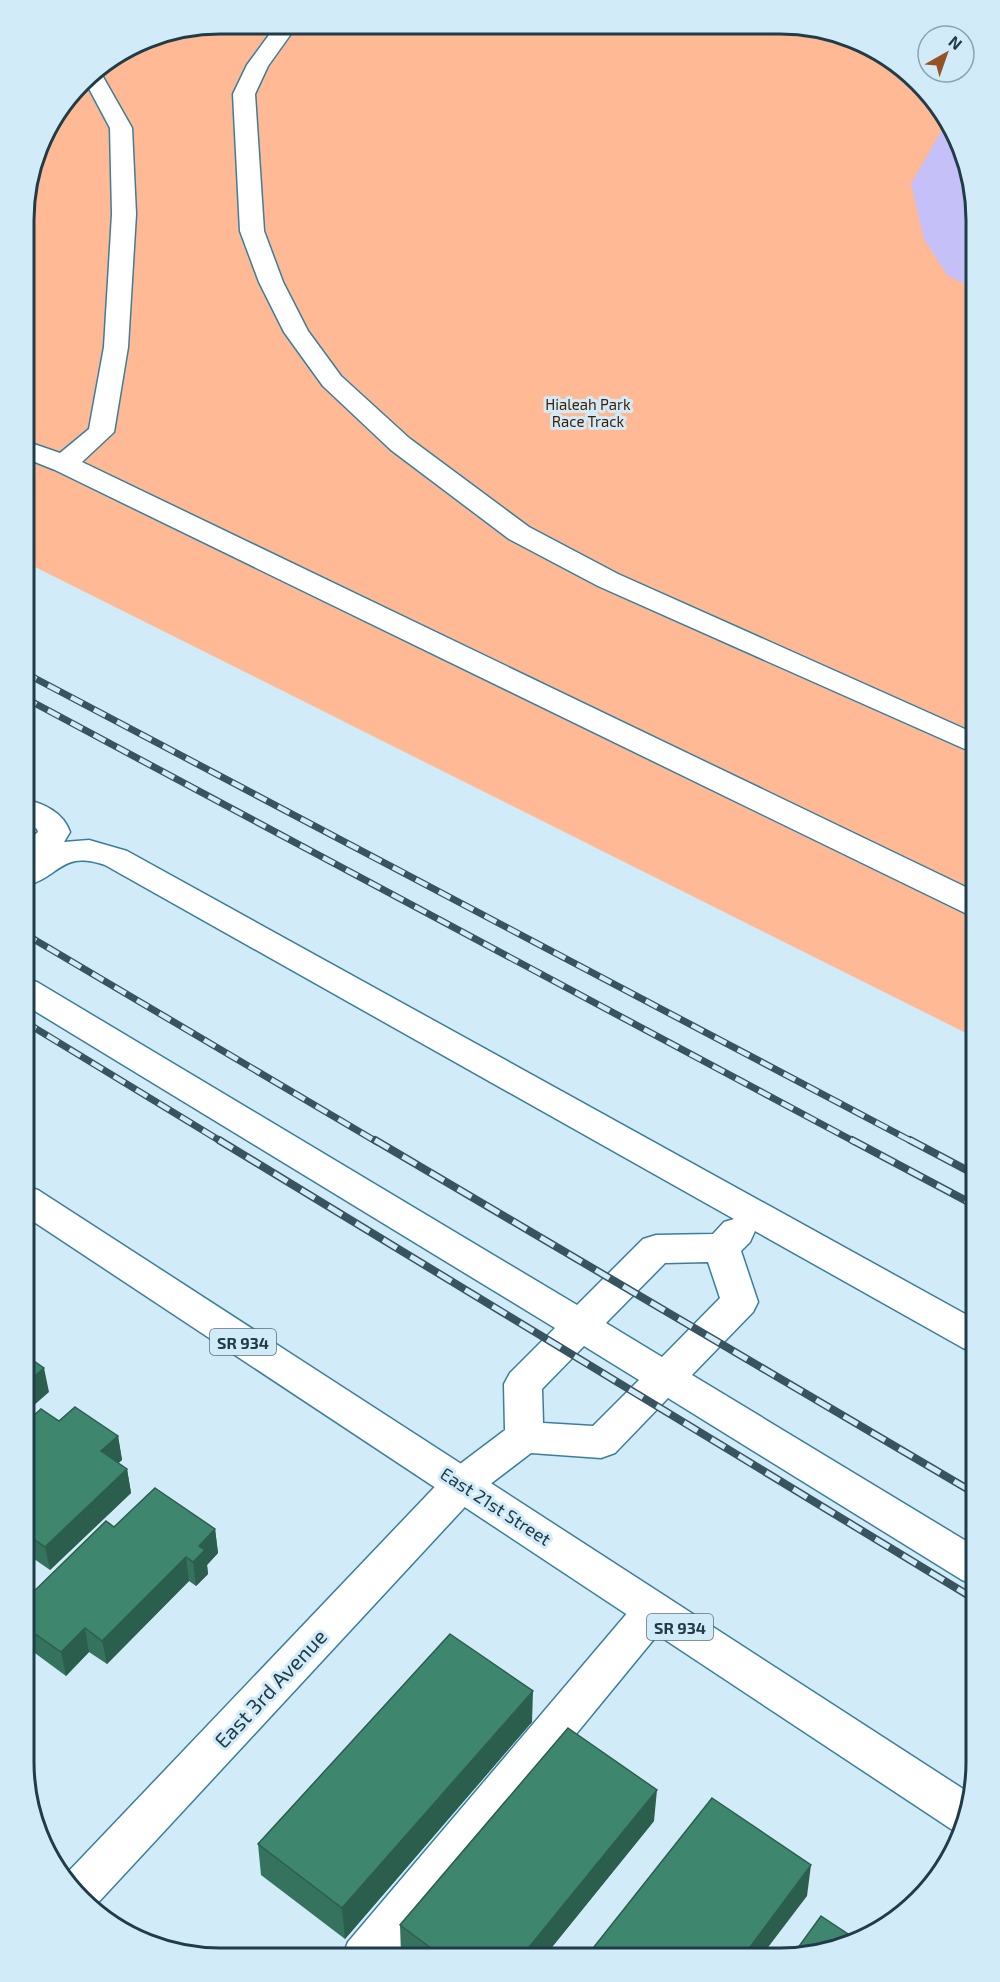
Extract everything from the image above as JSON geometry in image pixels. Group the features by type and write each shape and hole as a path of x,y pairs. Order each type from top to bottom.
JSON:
{"street":[{"path":"280,34 258,64 243,94 252,231 271,282 296,332 332,381 400,444 519,533 608,580 966,741"},
{"path":"64,464 101,432 116,347 124,214 121,128 96,83"},
{"path":"34,452 64,464 966,900"},
{"path":"34,814 51,823 54,832 48,841 34,851"},
{"path":"34,870 62,851 93,849 116,858 965,1332"},
{"path":"34,995 580,1325 965,1561"},
{"name":"East 21st Street","path":"34,1205 959,1810"},
{"path":"722,1248 740,1302 601,1442 524,1437 523,1384 656,1249 722,1248 754,1214"},
{"name":"East 3rd Avenue","path":"83,1887 462,1484 524,1437"},
{"path":"372,1947 654,1610"}],"green space":[{"name":"Hialeah Park Race Track","path":"221,34 779,34 816,38 839,44 883,66 919,98 934,117 956,161 964,196 966,221 965,1033 34,567 34,221 41,173 49,149 66,117 89,89 128,59 161,44 196,36"}],"shaded area":[{"path":"942,130 956,161 964,196 966,285 947,275 924,239 911,184"}],"building":[{"path":"34,1361 44,1368 34,1376"},
{"path":"75,1407 118,1436 101,1451 127,1469 45,1547 34,1539 34,1415 41,1409 59,1421"},
{"path":"155,1488 215,1529 199,1546 205,1550 193,1562 186,1557 102,1641 85,1628 61,1652 34,1633 34,1591 106,1521 114,1527"},
{"path":"450,1634 533,1691 342,1908 258,1844"},
{"path":"568,1728 657,1790 529,1947 430,1947 400,1925"},
{"path":"712,1798 811,1865 750,1947 594,1947"},
{"path":"821,1916 848,1934 816,1944 799,1946"}],"railway":[{"path":"34,678 913,1142"},
{"path":"34,703 855,1142"},
{"path":"34,939 377,1142"},
{"path":"34,1027 222,1142"},
{"path":"219,1140 965,1593"},
{"path":"375,1140 965,1488"},
{"path":"852,1140 965,1200"},
{"path":"910,1140 965,1169"}]}
